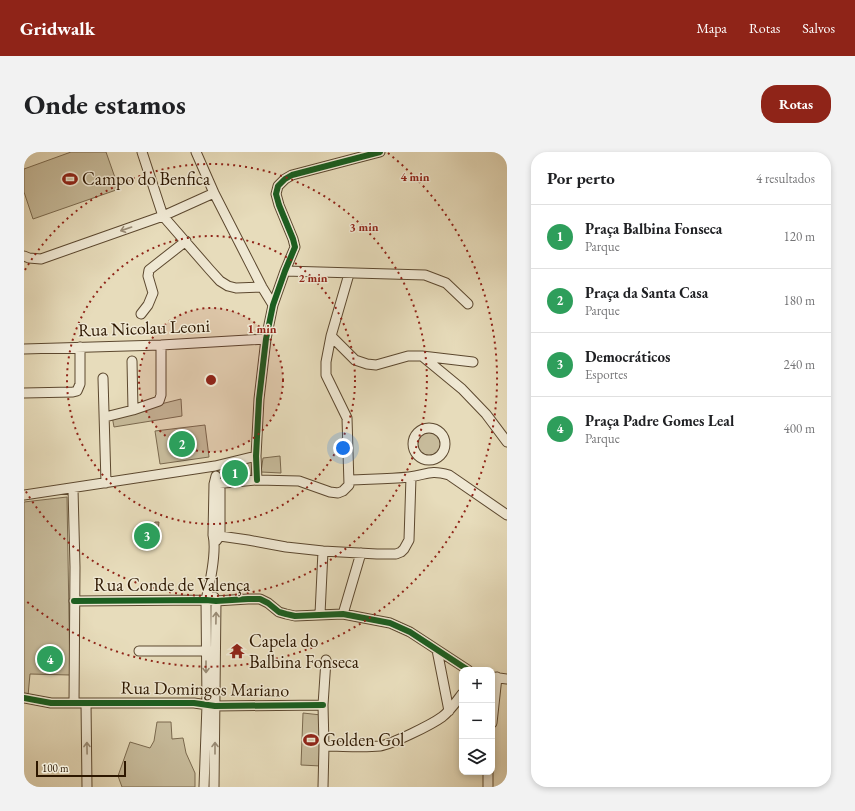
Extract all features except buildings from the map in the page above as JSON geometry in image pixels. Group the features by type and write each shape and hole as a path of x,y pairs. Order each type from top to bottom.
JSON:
{"street":[{"path":"142,152 163,216 223,283 236,288 262,287"},
{"path":"196,152 214,193 262,287 273,305"},
{"path":"257,480 256,456 259,399 266,339 273,305 284,271 295,248 293,239 279,205 276,194 278,186 284,179 292,175 380,152"},
{"path":"24,256 41,259 163,216 214,193"},
{"path":"141,314 148,305 153,293 148,276 149,270 186,241"},
{"path":"284,271 425,275 446,283 468,304"},
{"path":"217,482 257,480 299,481 330,492 338,493 344,491 349,485 347,418 326,375 326,362 331,336 349,274"},
{"path":"331,336 355,360 367,364 376,365 408,356 422,356 473,362"},
{"name":"Rua Nicolau Leoni","path":"24,349 161,345 266,339"},
{"path":"104,417 133,410 159,401 161,395 161,345"},
{"path":"24,393 77,391 80,384 80,347"},
{"path":"422,356 462,389 486,414 507,442"},
{"path":"132,361 133,410"},
{"path":"103,378 106,483"},
{"path":"24,495 73,489 215,466 256,456"},
{"path":"431,472 433,459"},
{"path":"214,787 211,651 206,600 210,586 216,538 217,482 215,466"},
{"path":"350,480 411,477 431,472 440,472 449,475 507,515"},
{"path":"216,538 248,540 268,545 323,551 396,554 404,549 409,540 411,477"},
{"path":"73,489 74,703"},
{"path":"320,614 323,551"},
{"path":"344,614 361,553"},
{"path":"210,586 216,601 211,651"},
{"name":"Rua Conde de Valença","path":"74,601 216,601 260,599 268,603 278,612 295,616 344,614 390,623 410,632 463,667"},
{"path":"437,650 449,710"},
{"path":"139,651 211,651"},
{"path":"323,787 323,705 326,660"},
{"path":"495,677 507,679"},
{"name":"Rua Domingos Mariano","path":"24,698 51,703 323,705"},
{"path":"324,746 382,746 434,723 449,710 459,698"},
{"path":"86,703 87,787"},
{"path":"204,787 211,705"},
{"path":"488,775 488,787"}],"shaded area":[{"name":"Campo do Benfica","path":"71,152 106,152 119,189 33,219 24,192 24,169"},
{"path":"181,399 182,416 114,427 112,416"},
{"path":"205,425 209,457 160,464 155,431"},
{"path":"429,432 434,433 440,439 440,449 434,455 429,456 424,455 418,449 417,444 418,439 424,433"},
{"path":"280,456 281,473 261,472 263,458"},
{"path":"253,459 251,476 219,481 218,469"},
{"path":"67,497 70,675 30,674 28,696 24,695 24,502"},
{"path":"155,522 159,522 157,540 137,541 136,531 152,530"},
{"name":"Golden Gol","path":"303,713 321,715 321,766 301,765"},
{"path":"157,722 171,722 172,739 183,738 186,753 195,773 195,787 122,787 118,776 130,742 150,748 154,741"}],"cycle path":[{"path":"257,480 256,456 259,399 266,339 273,305 295,247 279,205 276,194 278,186 292,175 380,152"},
{"path":"74,601 216,601 260,599 268,603 279,612 295,616 343,614 390,623 410,632 463,667"},
{"path":"24,698 51,703 194,703 215,706 323,705"}],"place":[{"name":"Campo do Benfica","path":"70,179"},
{"name":"Praça da Santa Casa","path":"182,444"},
{"name":"Praça Balbina Fonseca","path":"235,473"},
{"name":"Democráticos","path":"147,536"},
{"name":"Capela do Balbina Fonseca","path":"237,651"},
{"name":"Praça Padre Gomes Leal","path":"50,659"},
{"name":"Golden Gol","path":"311,740"}]}
